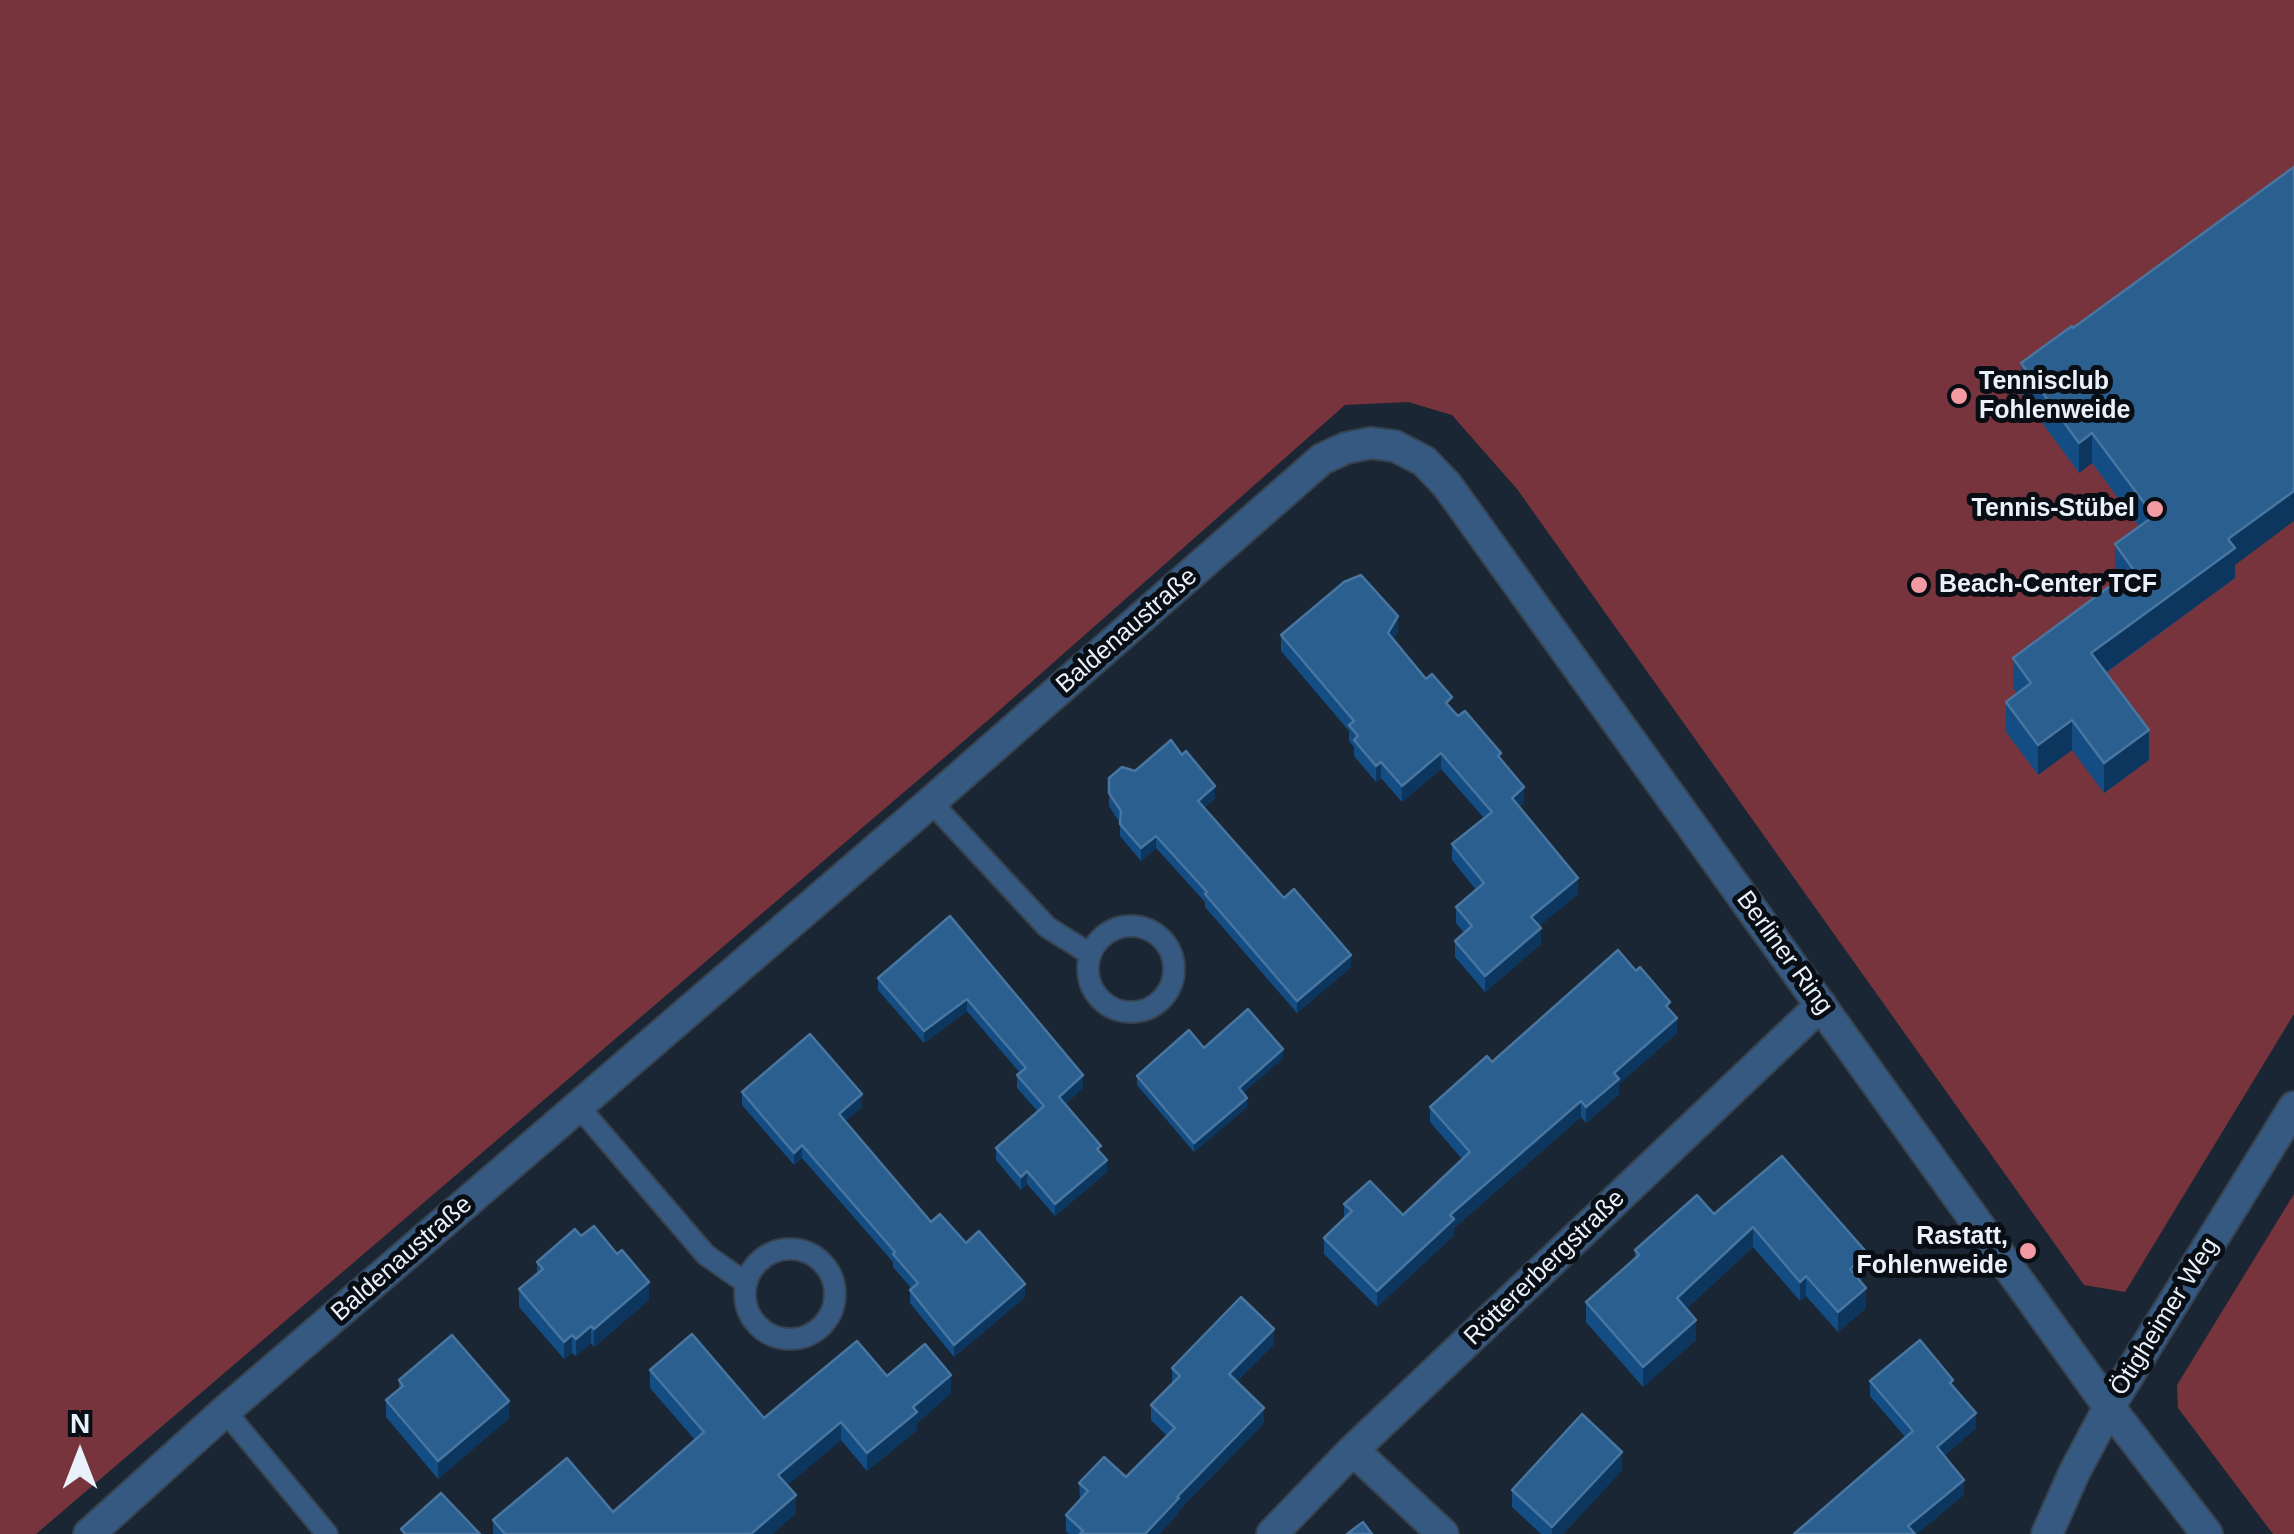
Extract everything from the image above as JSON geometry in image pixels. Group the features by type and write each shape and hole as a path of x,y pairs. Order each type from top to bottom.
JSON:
{"street":[{"name":"Berliner Ring","path":"1322,459 1370,442 1395,446 1424,462 1447,485 2109,1407 2207,1534"},
{"name":"Baldenaustraße","path":"89,1534 1322,459"},
{"name":"Röttererbergstraße","path":"1272,1534 1353,1450 1821,1005"},
{"name":"Ötigheimer Weg","path":"2047,1534 2109,1407 2294,1107"},
{"path":"1353,1450 1443,1534"}],"lane":[{"path":"931,802 1046,927 1090,954"},
{"path":"1115,928 1151,930 1165,941 1174,958 1172,984 1162,1000 1147,1010 1129,1013 1112,1008 1098,997 1090,980 1090,954 1100,939 1115,928"},
{"path":"579,1107 706,1255 746,1283"},
{"path":"796,1249 814,1255 827,1268 834,1285 834,1304 820,1328 803,1336 785,1338 767,1332 754,1319 746,1302 746,1283 754,1266 768,1254 796,1249"},
{"path":"225,1412 327,1534"}],"shaded area":[{"path":"0,0 2294,0 2294,1014 2125,1292 2084,1285 1517,489 1452,415 1408,402 1345,405 993,716 36,1534 0,1534"},
{"path":"2294,1194 2294,1534 2273,1534 2178,1408 2177,1385"}],"building":[{"path":"2294,167 2294,491 2228,539 2235,548 2091,653 2149,730 2104,763 2072,720 2038,745 2006,702 2031,683 2013,658 2133,569 2115,544 2154,516 2092,433 2079,443 2021,363"},
{"path":"1361,575 1398,616 1388,633 1426,679 1432,674 1452,697 1446,703 1458,716 1465,711 1501,753 1498,756 1524,787 1512,798 1578,878 1531,917 1541,928 1485,976 1455,941 1472,926 1456,907 1484,883 1452,844 1492,812 1441,753 1402,786 1381,762 1376,766 1354,740 1358,736 1349,725 1354,721 1281,635 1344,582"},
{"path":"1171,740 1182,755 1186,751 1215,786 1198,801 1284,898 1294,889 1351,955 1297,1001 1156,836 1141,848 1120,824 1121,811 1109,793 1109,778 1122,767 1135,771"},
{"path":"950,916 1083,1075 1059,1097 1101,1146 1097,1149 1107,1160 1055,1204 1027,1171 1021,1177 996,1148 1044,1106 1017,1075 1026,1068 967,999 924,1031 878,978"},
{"path":"1618,950 1636,971 1640,967 1670,1002 1666,1006 1677,1018 1614,1073 1619,1079 1586,1107 1581,1101 1450,1215 1454,1219 1377,1291 1324,1238 1352,1211 1344,1204 1370,1181 1403,1215 1470,1152 1430,1107 1487,1056 1492,1062"},
{"path":"1248,1009 1283,1049 1239,1088 1247,1098 1194,1143 1137,1076 1189,1030 1204,1048"},
{"path":"810,1034 862,1094 839,1114 931,1222 940,1214 966,1243 979,1231 1025,1284 954,1345 910,1290 918,1283 895,1252 802,1145 794,1153 742,1092"},
{"path":"1782,1156 1868,1254 1850,1269 1866,1288 1838,1312 1806,1276 1800,1282 1753,1227 1677,1298 1696,1320 1643,1367 1586,1302 1639,1255 1635,1250 1697,1195 1714,1214"},
{"path":"594,1226 617,1254 622,1250 649,1282 594,1329 591,1326 576,1339 572,1335 564,1342 519,1289 543,1269 537,1262 575,1229 581,1236"},
{"path":"1241,1297 1274,1329 1229,1374 1264,1408 1145,1534 1080,1534 1083,1531 1066,1515 1088,1491 1079,1483 1104,1457 1126,1477 1175,1428 1151,1405 1180,1376 1172,1368"},
{"path":"692,1334 764,1418 857,1341 887,1376 925,1344 951,1375 913,1407 917,1412 867,1453 841,1422 778,1475 796,1495 751,1534 505,1534 493,1520 567,1458 613,1512 704,1432 650,1370"},
{"path":"452,1335 509,1401 438,1461 386,1400 403,1386 399,1380"},
{"path":"1920,1340 1976,1413 1937,1447 1964,1480 1908,1526 1915,1534 1794,1534 1913,1431 1870,1381"},
{"path":"1582,1414 1622,1452 1552,1527 1512,1490"},
{"path":"441,1493 480,1534 405,1534 401,1529"},
{"path":"1363,1522 1372,1534 1347,1534"}],"place":[{"name":"Tennisclub Fohlenweide","path":"1959,396"},
{"name":"Tennis-Stübel","path":"2155,509"},
{"name":"Beach-Center TCF","path":"1919,585"},
{"name":"Rastatt, Fohlenweide","path":"2028,1251"}]}
